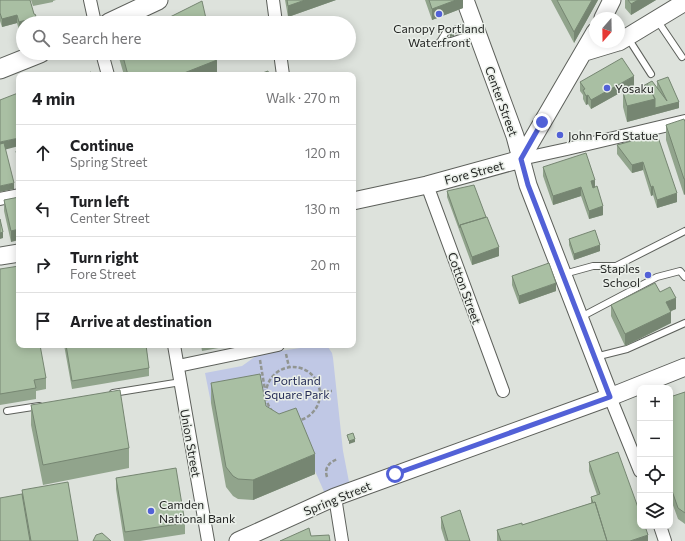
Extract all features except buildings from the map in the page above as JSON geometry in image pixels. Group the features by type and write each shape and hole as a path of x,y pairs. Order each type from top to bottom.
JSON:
{"main road":[{"path":"124,16 158,0"},
{"path":"0,69 22,60"}],"street":[{"path":"90,0 93,16"},
{"path":"273,0 275,16"},
{"name":"Center Street","path":"465,0 515,136 528,185 594,357 637,464"},
{"path":"606,12 612,0"},
{"path":"625,38 685,2"},
{"path":"521,159 589,44"},
{"path":"585,52 597,48"},
{"path":"104,60 107,72"},
{"path":"281,60 283,72"},
{"path":"521,159 685,121"},
{"name":"Fore Street","path":"356,200 426,185 521,159"},
{"name":"Cotton Street","path":"426,185 503,391"},
{"path":"0,199 16,196"},
{"path":"0,256 16,253"},
{"name":"Union Street","path":"175,348 208,541"},
{"path":"178,366 234,354 282,348"},
{"name":"Spring Street","path":"238,541 335,497 610,397 685,367"},
{"path":"335,497 342,541"},
{"path":"661,529 665,541"}],"lane":[{"path":"656,19 682,57"},
{"path":"475,28 451,41 440,42 446,32 475,28"},
{"path":"625,45 651,74"},
{"path":"563,275 593,266 616,266 685,231"},
{"path":"579,317 657,277 680,271 685,277"},
{"path":"594,357 627,350 685,323"},
{"path":"104,395 181,382"},
{"path":"7,411 42,405"}],"path":[{"path":"282,348 289,367"},
{"path":"260,356 267,402 271,410 278,416 286,420 294,420 302,419 310,415 317,405 319,392 318,384 314,377 306,371 289,367 280,370 273,376 268,384 266,393"},
{"path":"319,392 332,391"},
{"path":"328,477 326,470 330,463 338,459"}],"green space":[{"name":"Portland Square Park","path":"300,348 329,348 333,358 343,451 350,487 326,496 296,428 279,434 260,394 211,403 205,373 242,366 259,354"}],"place":[{"name":"Canopy Portland Waterfront","path":"439,14"},
{"name":"Yosaku","path":"607,88"},
{"name":"John Ford Statue","path":"560,135"},
{"name":"Staples School","path":"648,275"},
{"name":"Camden National Bank","path":"151,511"}],"route":[{"path":"395,474 610,397 528,185 521,159 542,122"}]}
